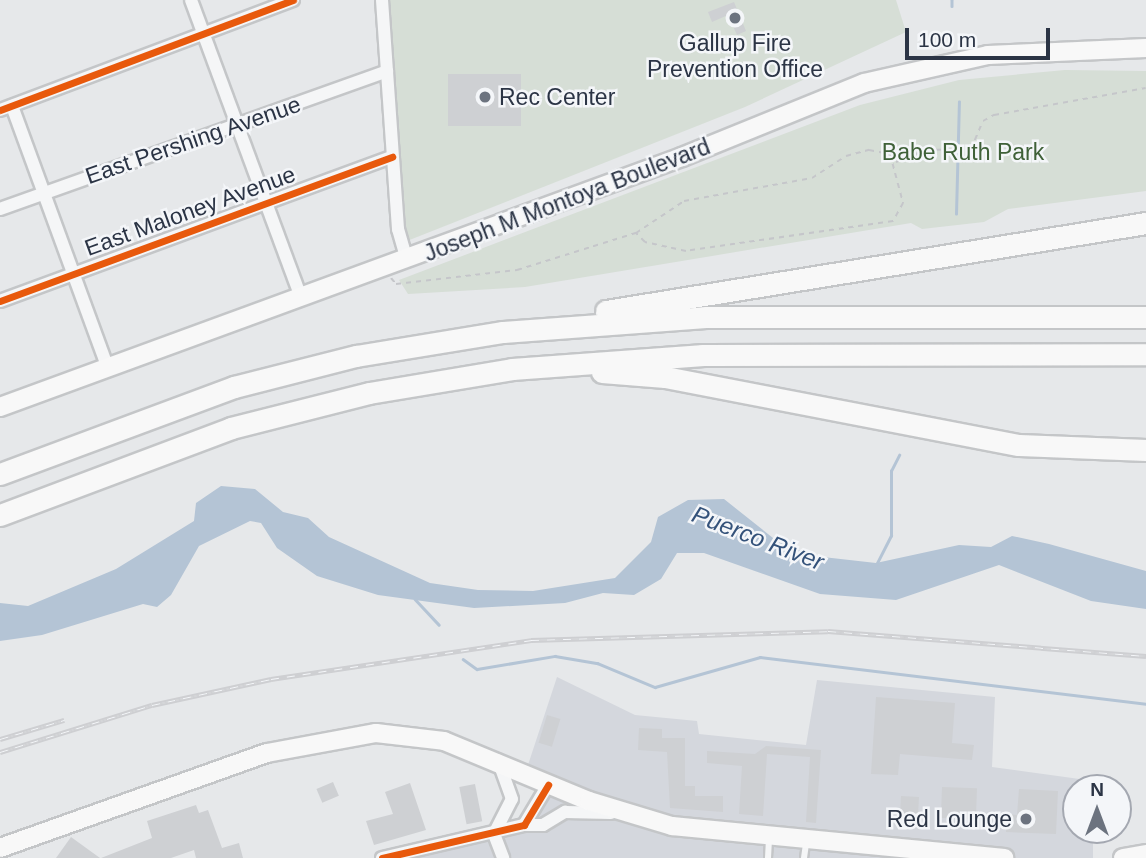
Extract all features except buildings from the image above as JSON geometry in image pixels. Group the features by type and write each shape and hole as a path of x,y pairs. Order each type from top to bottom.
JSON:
{"highway":[{"path":"0,474 234,387 409,346 897,260 1146,223"},
{"path":"409,346 503,332 705,317 1146,317"},
{"path":"0,515 231,428 436,380 564,363 703,355 1146,354"},
{"path":"436,380 609,372 666,377 1020,445 1146,450"}],"main road":[{"name":"Joseph M Montoya Boulevard","path":"0,407 407,260 901,72 988,55 1146,48"},
{"path":"0,848 160,788 317,739 405,734 498,760 548,785 625,813 769,849 1004,858"},
{"path":"1124,858 1146,854"}],"street":[{"path":"191,0 301,298"},
{"path":"108,369 46,192 6,108 293,0"},
{"path":"382,0 392,157 407,260"},
{"name":"East Pershing Avenue","path":"0,209 387,71"},
{"name":"East Maloney Avenue","path":"0,301 392,157"},
{"path":"498,760 512,799 494,834 503,858"},
{"path":"524,825 548,785"},
{"path":"382,858 524,825 543,825 565,812 625,813"}],"path":[{"path":"895,162 926,150 971,149 984,121 994,115 1146,88"},
{"path":"384,268 396,284 517,270 636,233 684,201 812,178 846,156 881,150 895,162 903,211 894,221 686,251 645,242 636,233"}],"shaded area":[{"path":"557,677 635,715 697,721 699,734 806,745 817,680 995,697 992,767 1062,777 1062,844 1093,844 1093,858 382,858 524,825 548,785 525,774"}],"green space":[{"path":"389,0 896,0 906,32 745,107 407,241"},
{"name":"Babe Ruth Park","path":"1065,70 1146,71 1146,191 1008,209 984,222 922,229 911,223 525,287 408,294 399,280 860,105 959,80"}],"water":[{"name":"Puerco River","path":"221,486 255,489 283,512 308,518 329,537 430,583 478,590 533,591 615,578 651,542 658,517 688,500 724,499 778,542 814,556 876,563 959,545 991,547 1012,536 1049,544 1146,571 1146,609 1091,601 999,565 896,600 820,594 704,553 677,553 661,579 634,595 603,593 565,603 474,608 378,595 317,576 277,548 261,523 250,521 199,546 171,595 157,607 143,604 42,635 0,641 0,603 28,606 116,569 194,521 196,503"}],"waterway":[{"path":"952,0 952,6"},
{"path":"956,214 959,102"},
{"path":"876,565 891,536 891,471 899,455"},
{"path":"415,599 439,625"},
{"path":"463,659 477,669 555,656 597,663 655,687 760,657 1146,704"}],"railway":[{"path":"0,752 152,705 271,679 531,640 828,631 1146,656"},
{"path":"0,739 64,720"}],"cycle path":[{"path":"0,110 293,0"},
{"path":"0,301 392,157"},
{"path":"382,858 524,825 548,785"}],"place":[{"name":"Gallup Fire Prevention Office","path":"735,18"},
{"name":"Rec Center","path":"485,97"},
{"name":"Red Lounge","path":"1026,819"}]}
